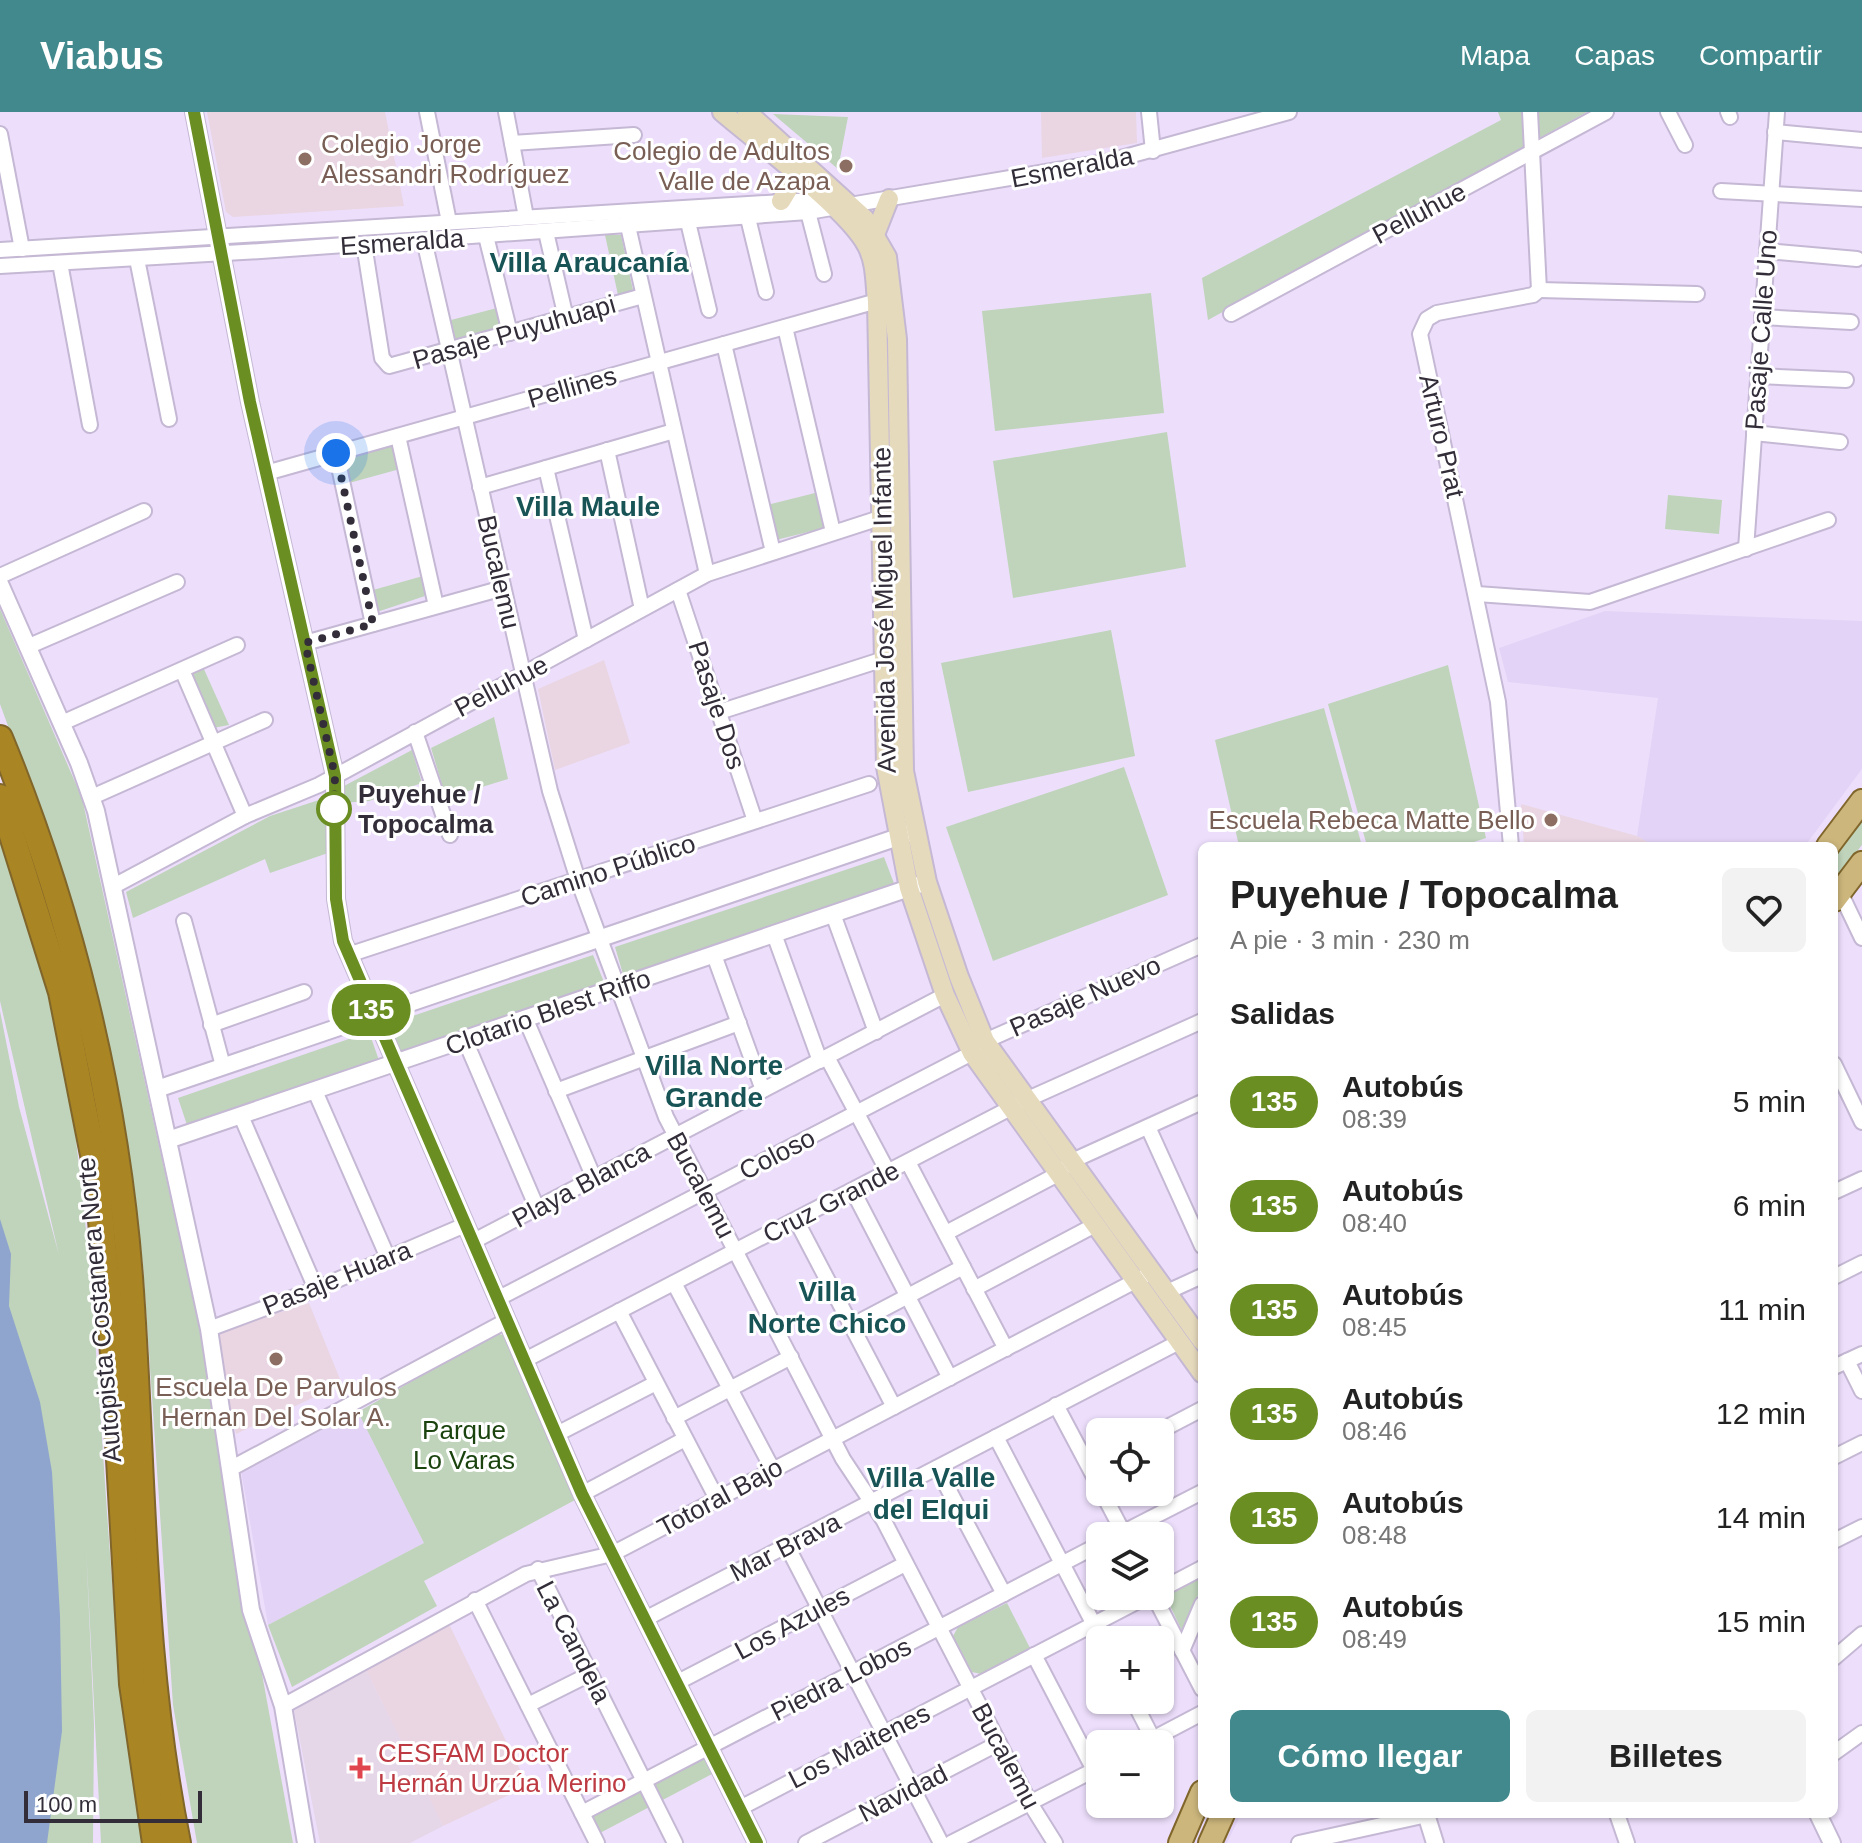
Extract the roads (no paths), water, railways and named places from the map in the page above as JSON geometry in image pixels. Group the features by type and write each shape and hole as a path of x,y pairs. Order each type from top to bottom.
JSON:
{"highway":[{"name":"Autopista Costanera Norte","path":"0,738 46,862 70,941 95,1041 116,1158 130,1276 157,1721 178,1843"},
{"name":"Autopista Costanera Norte","path":"0,797 61,992 96,1170 110,1308 132,1684 155,1843"}],"main road":[{"name":"Avenida José Miguel Infante","path":"722,112 796,176 876,232 887,257 895,315 901,513 902,748 909,888 945,995 1019,1104 1058,1174 1198,1365"},
{"name":"Avenida José Miguel Infante","path":"747,112 835,203 870,252 877,301 884,748 907,834 927,882 979,1047"},
{"path":"781,201 792,188 796,176"},
{"path":"876,232 889,199"},
{"path":"1831,842 1862,801"},
{"path":"1838,895 1862,863"},
{"name":"Avenida José Miguel Infante","path":"1019,1104 1072,1161 1198,1335"},
{"path":"1180,1843 1198,1801"},
{"path":"1210,1843 1221,1818"}],"street":[{"path":"194,112 266,473 335,776 337,912 348,955 582,1494 757,1843"},
{"path":"427,112 449,222"},
{"path":"506,112 526,217"},
{"path":"1149,112 1153,151"},
{"name":"Esmeralda","path":"0,266 137,259 220,246 449,222 781,201 835,203 889,199 1153,151 1289,112"},
{"path":"1530,112 1539,290 1697,294"},
{"name":"Pelluhue","path":"1231,314 1606,112"},
{"path":"1668,112 1685,145"},
{"name":"Pasaje Calle Uno","path":"1746,549 1777,112"},
{"path":"1775,132 1862,140"},
{"path":"0,134 3,165 22,249"},
{"path":"512,143 634,135"},
{"path":"1721,191 1862,199"},
{"name":"Esmeralda","path":"0,250 364,244 748,218 808,212 835,203"},
{"path":"808,212 824,274"},
{"path":"748,218 766,292"},
{"path":"688,222 709,310"},
{"path":"628,226 707,574"},
{"path":"546,232 566,318"},
{"path":"486,236 510,333"},
{"name":"Bucalemu","path":"424,240 550,791 578,880 643,1058 675,1136 849,1471 872,1501 1030,1803 1055,1843"},
{"name":"Pasaje Puyuhuapi","path":"364,244 386,365 395,366 643,296"},
{"path":"1767,251 1857,259"},
{"path":"137,259 169,419"},
{"path":"60,263 90,425"},
{"name":"Arturo Prat","path":"1511,842 1504,743 1477,594 1426,365 1421,326 1437,313 1533,295 1539,290"},
{"name":"Pellines","path":"266,473 877,301"},
{"path":"1762,317 1851,322"},
{"path":"785,327 833,532"},
{"path":"724,344 773,552"},
{"path":"1758,376 1846,380"},
{"path":"480,487 674,431"},
{"path":"1754,433 1840,442"},
{"path":"398,436 436,606"},
{"path":"607,450 642,609"},
{"path":"336,453 373,624"},
{"path":"546,468 586,640"},
{"path":"0,576 144,511"},
{"name":"Pelluhue","path":"112,887 245,816 335,776 707,574 882,516 901,513"},
{"path":"1477,594 1590,602 1828,520"},
{"path":"27,647 177,582"},
{"path":"0,584 92,797 209,1329 251,1610 283,1706 306,1843"},
{"path":"305,643 503,588"},
{"name":"Pasaje Dos","path":"678,590 755,821"},
{"path":"62,723 237,645"},
{"path":"719,712 884,659"},
{"path":"182,670 245,816"},
{"path":"92,797 265,720"},
{"path":"415,732 450,835"},
{"name":"Camino Público","path":"348,955 869,784"},
{"name":"Clotario Blest Riffo","path":"157,1089 907,834"},
{"name":"Clotario Blest Riffo","path":"168,1140 927,882"},
{"path":"1838,898 1862,938"},
{"path":"833,914 876,1032"},
{"path":"184,921 223,1066"},
{"path":"774,934 824,1059 888,1172"},
{"name":"Pasaje Nuevo","path":"979,1047 1198,947"},
{"path":"714,955 763,1090"},
{"path":"211,1025 304,992"},
{"name":"Playa Blanca","path":"472,1242 945,995"},
{"path":"526,1020 594,1178"},
{"path":"556,1091 739,1023"},
{"name":"Cruz Grande","path":"523,1361 1019,1104 1198,1023"},
{"path":"465,1040 537,1208"},
{"name":"Coloso","path":"497,1299 979,1047"},
{"path":"1838,1072 1862,1122"},
{"path":"315,1091 388,1258"},
{"path":"946,1233 1058,1174 1072,1161 1198,1104"},
{"path":"241,1116 316,1289"},
{"path":"1148,1127 1198,1237"},
{"path":"908,1162 1006,1349"},
{"path":"1838,1190 1862,1179"},
{"path":"853,1191 950,1378"},
{"path":"796,1220 894,1407"},
{"name":"Pasaje Huara","path":"209,1329 316,1289 465,1225"},
{"path":"974,1289 1095,1225"},
{"path":"1838,1275 1862,1263"},
{"path":"851,1326 963,1267"},
{"name":"Totoral Bajo","path":"283,1706 475,1600 538,1569 612,1554 1153,1272"},
{"path":"1167,1292 1198,1278"},
{"path":"674,1283 773,1470"},
{"path":"619,1311 717,1499"},
{"path":"230,1469 506,1321"},
{"name":"Mar Brava","path":"645,1619 1179,1342"},
{"path":"1862,1354 1841,1364 1862,1391"},
{"path":"674,1418 791,1357"},
{"path":"555,1435 656,1383"},
{"path":"1056,1405 1086,1451"},
{"path":"1174,1424 1198,1411"},
{"path":"996,1437 1094,1624"},
{"path":"582,1494 685,1439"},
{"path":"1838,1455 1862,1443"},
{"path":"937,1468 1004,1594"},
{"path":"1143,1522 1198,1494"},
{"path":"1838,1539 1862,1527"},
{"path":"787,1546 941,1843"},
{"name":"Piedra Lobos","path":"582,1813 1086,1551"},
{"name":"Los Azules","path":"678,1682 905,1564"},
{"name":"La Candela","path":"538,1569 675,1843"},
{"path":"1174,1583 1198,1570"},
{"path":"475,1600 597,1843"},
{"name":"Los Maitenes","path":"740,1808 1122,1610"},
{"path":"1159,1610 1198,1681"},
{"path":"1182,1651 1198,1613"},
{"path":"1838,1655 1862,1634"},
{"path":"1034,1655 1086,1748"},
{"path":"528,1705 590,1674"},
{"path":"1169,1730 1198,1715"},
{"path":"1838,1750 1862,1733"},
{"name":"Navidad","path":"806,1843 999,1743"},
{"path":"951,1843 1086,1774"},
{"path":"1299,1843 1412,1818"},
{"path":"1427,1818 1435,1843"},
{"path":"1618,1818 1627,1843"},
{"path":"1820,1818 1832,1843"}],"water":[{"path":"0,1219 11,1254 9,1306 40,1402 52,1472 60,1616 62,1731 47,1843 0,1843"}],"place":[{"name":"Colegio Jorge Alessandri Rodríguez","path":"305,159"},
{"name":"Colegio de Adultos Valle de Azapa","path":"846,166"},
{"name":"Puyehue / Topocalma","path":"334,809"},
{"name":"Escuela Rebeca Matte Bello","path":"1551,820"},
{"name":"Escuela De Parvulos Hernan Del Solar A.","path":"276,1359"},
{"name":"CESFAM Doctor Hernán Urzúa Merino","path":"360,1768"}],"district":[{"name":"Villa Araucanía","path":"589,262"},
{"name":"Villa Maule","path":"588,506"},
{"name":"Villa Norte Grande","path":"714,1081"},
{"name":"Villa Norte Chico","path":"827,1307"},
{"name":"Villa Valle del Elqui","path":"931,1493"}],"park label":[{"name":"Parque Lo Varas","path":"464,1445"}]}
